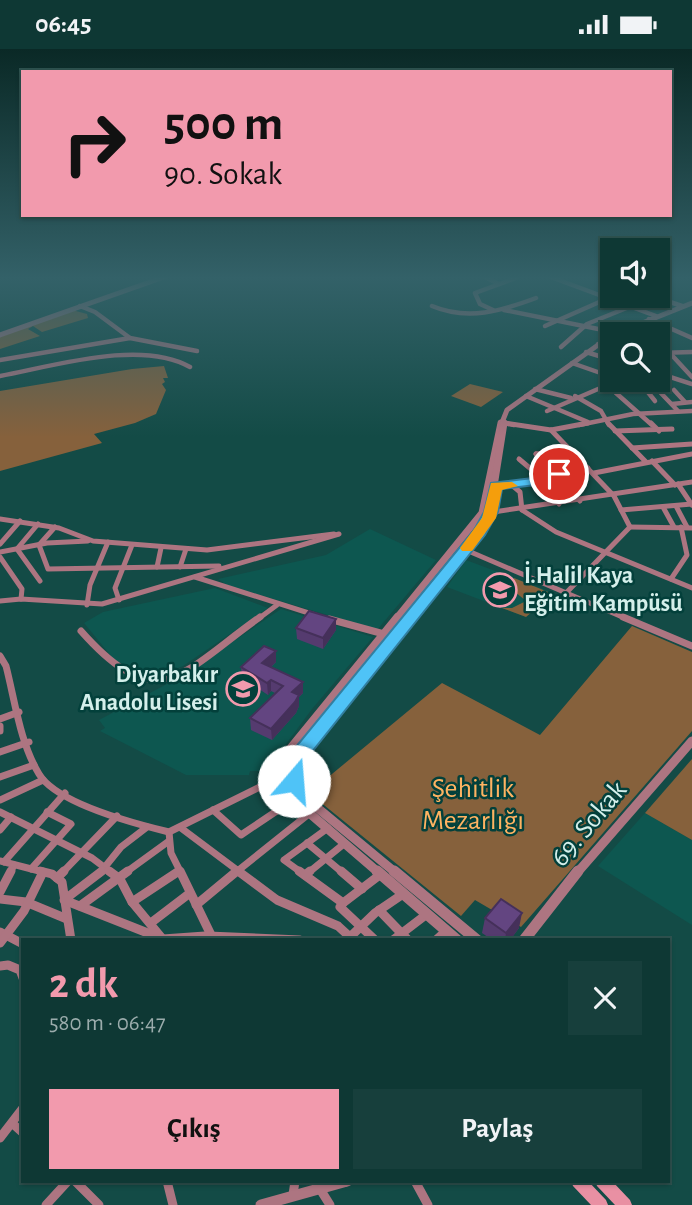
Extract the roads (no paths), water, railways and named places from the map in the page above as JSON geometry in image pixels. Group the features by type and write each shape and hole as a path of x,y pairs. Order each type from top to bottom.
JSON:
{"main road":[{"path":"581,1183 601,1205"},
{"path":"603,1183 625,1205"}],"street":[{"path":"120,330 131,338"},
{"path":"561,347 580,330"},
{"path":"674,330 692,338"},
{"path":"0,360 131,338 197,351"},
{"path":"475,938 303,796 294,781 292,770 296,759 466,550 487,512 496,486 507,410 598,344"},
{"path":"670,351 692,352"},
{"path":"586,352 600,356"},
{"path":"670,353 692,377"},
{"path":"0,376 135,355 176,357 190,367"},
{"path":"8,359 8,375"},
{"path":"572,363 600,373"},
{"path":"670,377 692,384"},
{"path":"547,411 600,387"},
{"path":"535,389 573,397 601,411 604,419 615,431 677,484 692,505"},
{"path":"674,390 685,403"},
{"path":"618,392 616,393 642,413 659,431"},
{"path":"648,392 655,401"},
{"path":"660,392 678,411"},
{"path":"526,396 556,406 587,422"},
{"path":"672,404 692,402"},
{"path":"504,423 551,430 642,413 692,411"},
{"path":"455,938 293,800 274,780 274,769 487,512 500,426 504,423"},
{"path":"615,431 673,429"},
{"path":"551,430 614,496 631,527"},
{"path":"632,448 692,444"},
{"path":"541,447 545,453"},
{"path":"570,450 536,454 580,501"},
{"path":"594,473 692,454"},
{"path":"519,459 542,480 559,504"},
{"path":"496,486 513,486 588,468"},
{"path":"487,512 522,510 692,482"},
{"path":"513,486 520,492 522,510"},
{"path":"621,510 692,505"},
{"path":"671,579 690,556 690,545 676,506"},
{"path":"663,507 683,527"},
{"path":"522,510 556,532 692,588"},
{"path":"0,519 55,527 93,541"},
{"path":"0,544 20,521"},
{"path":"16,549 38,524"},
{"path":"39,545 55,527"},
{"path":"566,591 631,527 683,527"},
{"path":"0,601 21,599 87,605 119,600 339,534 207,550 93,541 16,549 0,554 23,589 21,599"},
{"path":"87,605 108,543"},
{"path":"39,545 48,569 231,566"},
{"path":"119,600 115,588 132,545"},
{"path":"157,567 161,548"},
{"path":"16,549 40,581"},
{"path":"180,567 186,549"},
{"path":"466,550 692,646"},
{"path":"194,576 277,605 384,634"},
{"path":"81,631 107,660 120,669 150,681 162,681 183,672 277,605"},
{"path":"0,656 34,765 43,780 65,793 169,837"},
{"path":"0,719 19,712"},
{"name":"69. Sokak","path":"526,938 590,856 692,741"},
{"path":"0,752 29,742"},
{"path":"0,777 34,765"},
{"path":"0,800 43,780"},
{"path":"80,907 120,879 181,828 274,780 294,781"},
{"path":"65,793 2,862 43,872 62,881 71,938"},
{"path":"213,810 240,835 293,800"},
{"path":"0,812 80,852 120,879 132,902 152,922 160,938"},
{"path":"31,869 71,824 47,812"},
{"path":"196,905 310,813"},
{"path":"57,878 117,816"},
{"path":"0,830 11,817"},
{"path":"64,900 105,868 121,847 146,827"},
{"path":"181,828 277,900 338,926 349,938 379,910 403,894"},
{"path":"328,828 285,860 344,903"},
{"path":"169,837 179,871 196,905 207,937"},
{"path":"307,843 362,889"},
{"path":"305,875 345,843"},
{"path":"0,892 14,865"},
{"path":"132,902 179,871"},
{"path":"0,943 3,933 24,911 26,902 43,872"},
{"path":"373,938 340,907 381,874"},
{"path":"152,922 190,893"},
{"path":"0,899 26,902 67,919"},
{"path":"64,900 158,938"},
{"path":"379,910 406,938"},
{"path":"395,938 427,914"},
{"path":"438,938 446,931"},
{"path":"3,933 21,943"},
{"path":"184,938 238,938"},
{"path":"0,966 8,965 21,973"},
{"path":"0,1138 21,1111"},
{"path":"13,1124 21,1131"},
{"path":"46,1205 66,1183"},
{"path":"77,1183 99,1205"},
{"path":"168,1183 173,1205"},
{"path":"416,1183 428,1205"},
{"path":"261,1205 294,1188 325,1185 330,1205"}],"place":[{"name":"İ.Halil Kaya Eğitim Kampüsü","path":"500,590"},
{"name":"Diyarbakır Anadolu Lisesi","path":"243,689"}],"park label":[{"name":"Şehitlik Mezarlığı","path":"473,805"}]}
